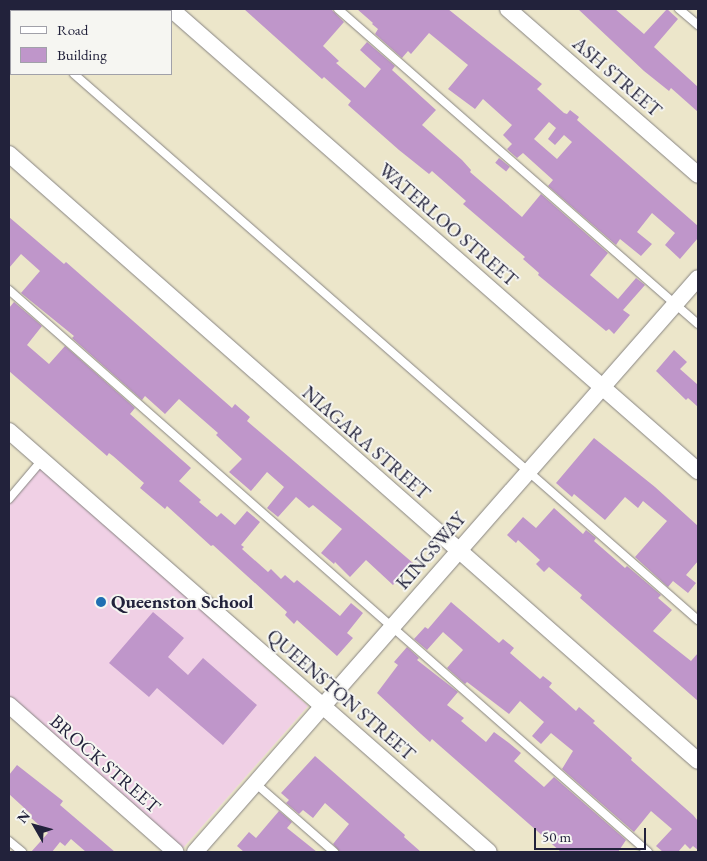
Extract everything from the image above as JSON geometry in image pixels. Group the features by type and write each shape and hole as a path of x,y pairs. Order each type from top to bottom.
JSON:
{"street":[{"name":"WATERLOO STREET","path":"171,9 698,471"},
{"name":"ASH STREET","path":"508,9 698,175"},
{"name":"NIAGARA STREET","path":"9,154 698,761"},
{"name":"KINGSWAY","path":"195,852 698,278"},
{"name":"QUEENSTON STREET","path":"9,431 489,852"},
{"name":"BROCK STREET","path":"9,705 176,852"}],"lane":[{"path":"338,9 698,324"},
{"path":"679,9 698,25"},
{"path":"75,75 698,620"},
{"path":"9,290 648,852"},
{"path":"9,499 42,460"},
{"path":"255,783 334,852"},
{"path":"9,841 22,852"}],"shaded area":[{"name":"Queenston School","path":"42,466 308,706 183,848 9,699 9,505"}],"building":[{"path":"244,9 331,9 344,22 323,46 339,61 336,63 365,88 381,69 360,50 367,42 395,66 392,70 436,110 422,125 462,160 471,170 470,172 522,217 541,194 608,253 590,275 618,299 636,278 645,285 623,310 630,315 614,334 609,329 606,331 538,275 539,273 523,259 525,257 463,204 466,201 432,171 429,174 399,150 348,105 351,101 324,77 322,79"},
{"path":"357,9 448,9 542,84 537,89 564,113 567,114 570,110 579,117 577,120 698,226 698,238 680,259 665,245 675,233 652,213 637,232 652,244 641,256 620,239 616,245 548,186 553,180 523,153 517,158 507,149 512,144 503,135 512,125 483,99 475,109 448,89 468,65 429,33 411,54 408,51 402,58 375,34 378,29","holes":["549,122 556,128 548,139 555,145 564,135 572,142 557,159 534,139"]},
{"path":"578,9 615,9 644,34 667,9 678,19 654,47 698,87 698,112 671,88 669,91 644,71"},
{"path":"499,158 510,167 506,171 495,163"},
{"path":"9,217 64,264 66,262 232,408 235,404 250,417 247,421 413,563 393,585 366,560 350,577 335,562 334,564 321,553 342,529 313,505 309,508 296,497 278,517 267,508 284,487 267,472 251,491 229,472 242,459 216,435 218,433 179,399 165,414 145,396 142,400 72,338 74,336 21,293 40,271 21,254 9,268"},
{"path":"14,302 42,326 27,345 49,364 65,346 135,408 130,414 191,468 179,481 201,500 199,502 217,517 221,513 235,525 247,511 260,522 241,545 244,547 242,549 268,572 271,569 281,579 285,575 294,583 297,580 340,616 351,603 363,613 347,633 353,638 337,656 297,620 294,624 285,615 287,612 213,545 211,546 167,506 165,509 140,488 144,483 113,456 109,453 107,456 9,371 9,308"},
{"path":"674,350 687,362 680,369 698,385 698,407 688,398 686,400 656,371"},
{"path":"594,438 655,487 698,526 698,561 686,575 696,583 688,593 673,581 668,587 635,557 667,521 643,501 638,508 625,497 605,520 574,494 572,497 556,483"},
{"path":"554,508 583,534 586,530 596,538 594,541 625,568 627,566 661,595 658,598 672,610 653,631 691,661 698,653 698,701 580,598 582,595 549,567 544,572 536,564 540,560 518,540 516,543 507,535 523,517 536,528"},
{"path":"451,602 499,643 503,639 514,648 510,653 540,679 543,676 552,683 549,687 576,711 579,707 595,721 593,723 632,758 631,760 693,815 698,821 698,850 693,846 690,849 685,844 678,852 663,852 656,846 672,829 651,811 634,832 562,769 573,751 551,733 541,744 532,736 544,722 520,701 509,714 467,682 465,684 447,668 463,650 443,632 427,650 414,639 425,627 428,629"},
{"path":"153,612 184,638 168,657 188,675 203,658 257,705 223,745 157,688 149,697 109,663"},
{"path":"407,647 419,658 417,660 458,692 447,705 464,718 461,721 486,742 494,732 509,743 521,753 514,761 544,787 554,777 626,840 618,852 561,852 432,739 430,742 377,693 398,665 394,662"},
{"path":"315,756 405,835 404,837 421,852 340,852 333,844 349,824 325,803 313,818 303,810 299,814 286,803 289,800 281,793"},
{"path":"17,765 63,801 60,805 115,852 86,852 71,839 65,846 60,842 52,852 31,852 48,833 9,794 9,775"},
{"path":"279,811 292,822 287,828 317,852 244,852 237,846 249,832 256,838"}],"place":[{"name":"Queenston School","path":"101,602"}]}
